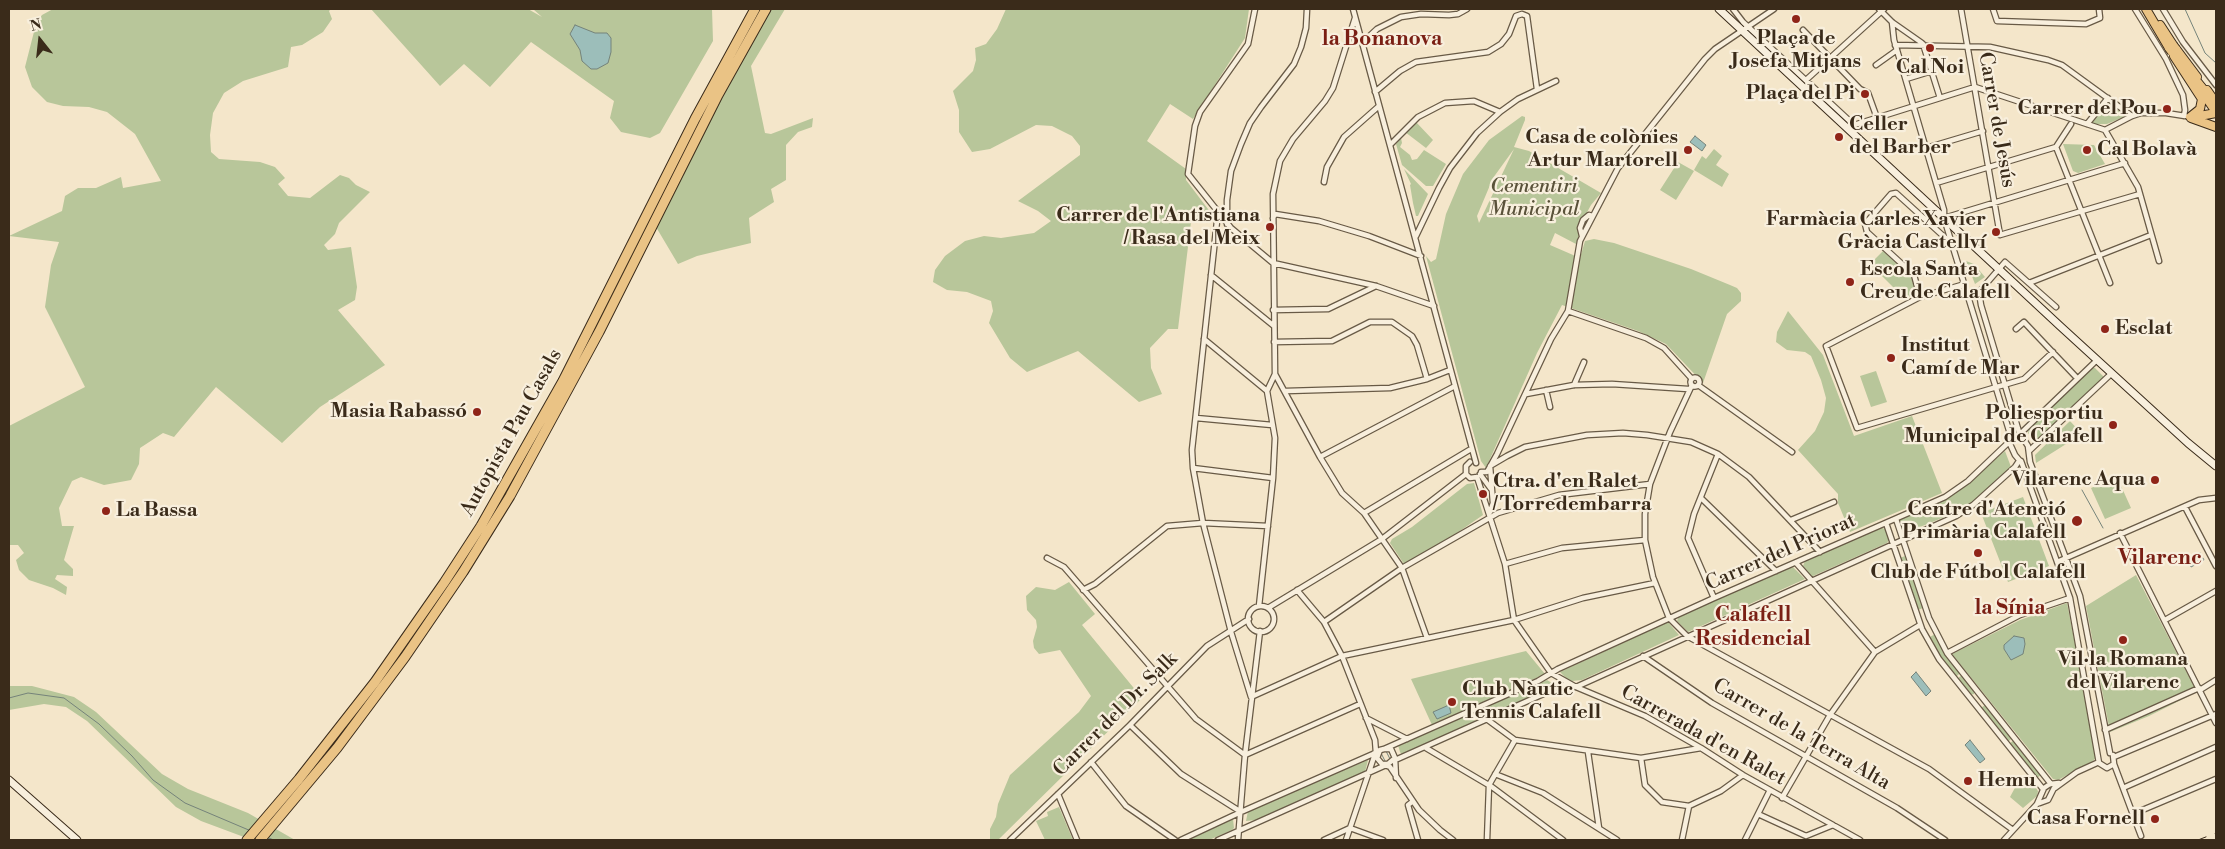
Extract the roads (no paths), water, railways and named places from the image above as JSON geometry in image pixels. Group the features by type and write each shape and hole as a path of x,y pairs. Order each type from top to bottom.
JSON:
{"highway":[{"name":"Autopista Pau Casals","path":"247,840 338,732 385,669 444,583 501,492 563,381 695,119 755,9"},
{"name":"Autopista Pau Casals","path":"260,840 292,803 405,657 463,572 510,496 599,332 709,112 766,9"},
{"path":"264,840 278,820"}],"main road":[{"path":"2146,9 2216,112 2188,117"},
{"path":"2151,9 2173,49 2216,107"},
{"path":"2173,49 2216,103"},
{"path":"2173,49 2179,66 2202,99 2200,109 2188,117"},
{"path":"2188,117 2216,127"},
{"path":"2206,123 2212,122 2216,118"}],"street":[{"path":"1255,9 1248,44 1200,112 1195,126 1188,174 1228,224 1273,263 1376,286 1434,306"},
{"path":"1228,224 1227,200 1231,171 1250,123 1294,64 1306,28 1307,9"},
{"path":"1353,9 1416,236 1472,449 1473,463"},
{"path":"1362,43 1377,29 1401,16 1421,14 1449,15 1458,14 1467,9"},
{"path":"1719,9 1746,29 1806,80 1852,128"},
{"path":"1733,9 1746,29 1852,128 1944,218 2097,360 2215,464"},
{"path":"1491,490 1479,474 1480,466 1473,463 1466,466 1466,474 1470,478 1479,474 1487,472 1551,339 1568,311 1580,241 1623,160 1696,69 1715,49 1774,9"},
{"path":"1806,80 1881,9 1892,22 1923,44 1940,98"},
{"name":"Carrer de Jesús","path":"1961,9 2000,235 2082,212"},
{"path":"1993,9 1997,21 2086,24 2100,18 2099,9"},
{"path":"2135,9 2163,55 2183,96 2188,117"},
{"path":"2163,9 2183,42 2216,85"},
{"path":"1375,92 1400,71 1416,62 1488,52 1501,44 1509,34 1516,16 1522,14 1527,16 1538,89"},
{"path":"1259,606 1273,478 1275,438 1267,391 1275,374 1273,194 1280,161 1293,139 1334,88 1355,18"},
{"path":"1892,22 1895,45 2010,439 2015,455 2020,461 2070,598 2099,759 2105,768 2110,768 2114,764"},
{"path":"1803,30 1860,89 1868,93 1877,118"},
{"path":"2163,55 2183,42"},
{"path":"1895,45 1968,45 2012,51 2062,65 2132,116"},
{"path":"1876,65 1897,50"},
{"path":"1906,79 1932,71"},
{"path":"1416,236 1438,188 1450,168 1477,133 1500,112 1538,89 1556,81"},
{"path":"1852,128 1877,118 1975,87 2105,130 2125,163 2140,194 2159,261"},
{"path":"2087,124 2108,98"},
{"path":"1390,145 1418,117 1445,103 1474,101 1500,112"},
{"path":"1324,182 1327,167 1344,137 1379,106"},
{"path":"2105,130 2132,116 2152,112 2188,117"},
{"path":"1937,185 2056,148 2071,124"},
{"path":"1926,148 1983,131"},
{"path":"2056,148 2110,283"},
{"path":"1944,218 2125,163"},
{"path":"1920,297 1914,275 1868,232 1865,224 1891,194 1897,194 1952,244"},
{"path":"2082,212 2140,194"},
{"path":"1218,212 1192,450 1193,468 1203,523 1231,632 1251,697"},
{"path":"1273,214 1319,221 1369,236 1421,256"},
{"path":"2029,283 2151,236"},
{"path":"2056,307 2005,262 1979,292 1981,305 2020,433 2029,453 2080,596 2110,753 2114,757 2114,764 2141,836"},
{"path":"1211,275 1274,326"},
{"path":"1964,284 1920,297 1826,346 1857,428 2024,379 2053,352"},
{"path":"1273,310 1328,309 1376,286"},
{"path":"1972,307 1981,305"},
{"path":"1568,311 1646,338 1664,348 1691,384"},
{"path":"1274,342 1332,341 1370,322 1392,322 1412,336 1417,345 1427,379"},
{"path":"2016,329 2024,322 2077,378"},
{"path":"1204,339 1267,391"},
{"name":"Carrer del Priorat","path":"1181,840 1714,598 1886,524 1957,490 2097,360"},
{"path":"1574,385 1584,362"},
{"path":"1286,392 1383,388 1427,379 1450,370"},
{"path":"1576,687 1956,516 1972,506 2020,461 2027,459 2029,453 2112,373"},
{"path":"1275,374 1320,457 1342,493 1364,513 1402,568 1427,638"},
{"path":"1526,394 1574,385 1691,384 1699,380 1698,385 1792,452"},
{"path":"1691,384 1667,438 1650,484 1645,514 1645,540 1655,583 1670,618 1687,636 1929,769 2013,830"},
{"path":"1320,457 1455,386"},
{"path":"1546,390 1550,407"},
{"path":"1196,418 1272,425"},
{"path":"1490,466 1525,448 1588,435 1623,433 1691,442 1718,454 1749,477 1820,552"},
{"path":"1364,513 1472,449"},
{"path":"1714,598 1688,538 1700,498 1718,454"},
{"name":"Carrerada d'en Ralet","path":"1490,466 1493,503 1491,516"},
{"path":"1193,468 1273,478"},
{"path":"1268,608 1382,539 1466,474"},
{"name":"Carrerada d'en Ralet","path":"1479,474 1505,564 1514,620 1551,673 1576,687 1645,716 1782,798 1860,840"},
{"path":"1324,622 1402,568 1498,513 1559,495 1650,484"},
{"path":"1700,498 1776,571"},
{"path":"2057,562 2199,500 2216,498"},
{"path":"1791,520 1834,502"},
{"path":"2185,507 2216,566"},
{"path":"1896,519 1929,618 1947,653 2053,785"},
{"path":"1083,590 1095,584 1167,526 1203,523 1268,526"},
{"path":"1886,524 1921,625 1939,659 2043,789"},
{"path":"2120,533 2214,714 2216,723"},
{"path":"1505,564 1562,548 1645,540"},
{"path":"1047,558 1064,567 1196,719 1245,754"},
{"path":"1796,563 1875,652"},
{"path":"1251,697 1342,656 1514,620 1583,598 1655,583"},
{"path":"1297,590 1324,622 1342,656 1375,740 1383,749 1394,752 1390,767 1396,779 1412,802 1429,821 1453,840"},
{"path":"2165,620 2216,591"},
{"path":"1947,653 2020,615 2070,598"},
{"path":"1259,606 1268,608 1273,615 1273,623 1267,630 1260,631 1251,627 1248,618 1251,611 1259,606"},
{"name":"Carrer del Dr. Salk","path":"1010,840 1130,725 1207,646 1231,632 1248,618"},
{"path":"1782,798 1830,715 1875,652 1921,625 1923,618 1929,618"},
{"path":"1921,625 1928,628 1932,624"},
{"path":"1238,840 1251,697 1260,631"},
{"name":"Carrer de la Terra Alta","path":"1643,656 1712,703 1897,808 1945,840"},
{"path":"2105,730 2200,689 2216,680"},
{"path":"1218,840 1568,683"},
{"path":"1973,701 1981,695"},
{"path":"1245,754 1360,704"},
{"path":"1472,709 1515,740 1588,752 1641,758 1701,748"},
{"path":"2114,757 2214,714"},
{"path":"1366,718 1407,739"},
{"path":"1130,725 1181,774 1241,812"},
{"path":"1375,740 1383,749"},
{"path":"1486,840 1489,785 1515,740"},
{"path":"2123,788 2216,747"},
{"path":"1426,748 1489,785 1562,840"},
{"path":"1383,749 1377,758 1390,762"},
{"path":"1346,840 1368,773 1383,749"},
{"path":"1588,752 1598,828"},
{"path":"2043,789 2059,783 2099,759 2105,752 2110,753"},
{"path":"1641,758 1645,785 1662,802 1690,806 1720,791 1743,775"},
{"path":"1091,762 1126,806 1175,840"},
{"path":"1390,762 1396,779"},
{"path":"1495,774 1543,793 1617,840"},
{"path":"2133,814 2216,779"},
{"path":"9,780 77,840"},
{"path":"2040,802 2048,800 2053,785"},
{"path":"2004,840 2040,802 2043,789"},
{"path":"1745,840 1770,790"},
{"path":"1058,794 1077,840"},
{"path":"1412,802 1408,805 1418,840"},
{"path":"1682,840 1690,806"},
{"path":"1758,814 1806,836 1833,825"},
{"path":"1324,840 1350,828 1383,840"}],"water":[{"path":"575,25 595,33 607,33 611,38 611,52 608,63 597,69 591,69 582,61 580,50 570,34"},
{"path":"1695,136 1706,145 1702,151 1690,142"},
{"path":"2200,553 2204,560 2191,567 2187,561"},
{"path":"2014,636 2024,638 2025,644 2023,654 2011,660 2004,649 2004,645"},
{"path":"1916,672 1931,691 1926,696 1911,677"},
{"path":"1449,705 1451,713 1437,719 1433,712"},
{"path":"1970,740 1985,759 1980,763 1965,745"}],"waterway":[{"path":"2185,9 2205,53 2216,63"},
{"path":"2082,490 2103,528"},
{"path":"9,698 28,693 64,698 99,724 132,756 153,780 185,803 251,831"},
{"path":"1386,751 1390,759"},
{"path":"1381,753 1386,763"},
{"path":"266,837 274,840"}],"railway":[{"path":"2198,840 2216,833"}],"place":[{"name":"Plaça de Josefa Mitjans","path":"1796,19"},
{"name":"Cal Noi","path":"1930,48"},
{"name":"Plaça del Pi","path":"1865,94"},
{"name":"Carrer del Pou","path":"2167,109"},
{"name":"Celler del Barber","path":"1839,137"},
{"name":"Casa de colònies Artur Martorell","path":"1688,150"},
{"name":"Cal Bolavà","path":"2087,150"},
{"name":"Carrer de l'Antistiana / Rasa del Meix","path":"1270,227"},
{"name":"Farmàcia Carles Xavier Gràcia Castellví","path":"1996,232"},
{"name":"Escola Santa Creu de Calafell","path":"1850,282"},
{"name":"Esclat","path":"2105,329"},
{"name":"Institut Camí de Mar","path":"1891,358"},
{"name":"Masia Rabassó","path":"477,412"},
{"name":"Poliesportiu Municipal de Calafell","path":"2113,425"},
{"name":"Vilarenc Aqua","path":"2155,480"},
{"name":"Ctra. d'en Ralet / Torredembarra","path":"1483,494"},
{"name":"La Bassa","path":"106,511"},
{"name":"Centre d'Atenció Primària Calafell","path":"2077,521"},
{"name":"Club de Fútbol Calafell","path":"1978,553"},
{"name":"Vil·la Romana del Vilarenc","path":"2123,640"},
{"name":"Club Nàutic Tennis Calafell","path":"1452,702"},
{"name":"Hemu","path":"1968,781"},
{"name":"Casa Fornell","path":"2155,819"}],"district":[{"name":"la Bonanova","path":"1382,40"},
{"name":"Vilarenc","path":"2160,559"},
{"name":"la Sínia","path":"2010,609"},
{"name":"Calafell Residencial","path":"1753,628"}],"park label":[{"name":"Cementiri Municipal","path":"1534,198"}]}
